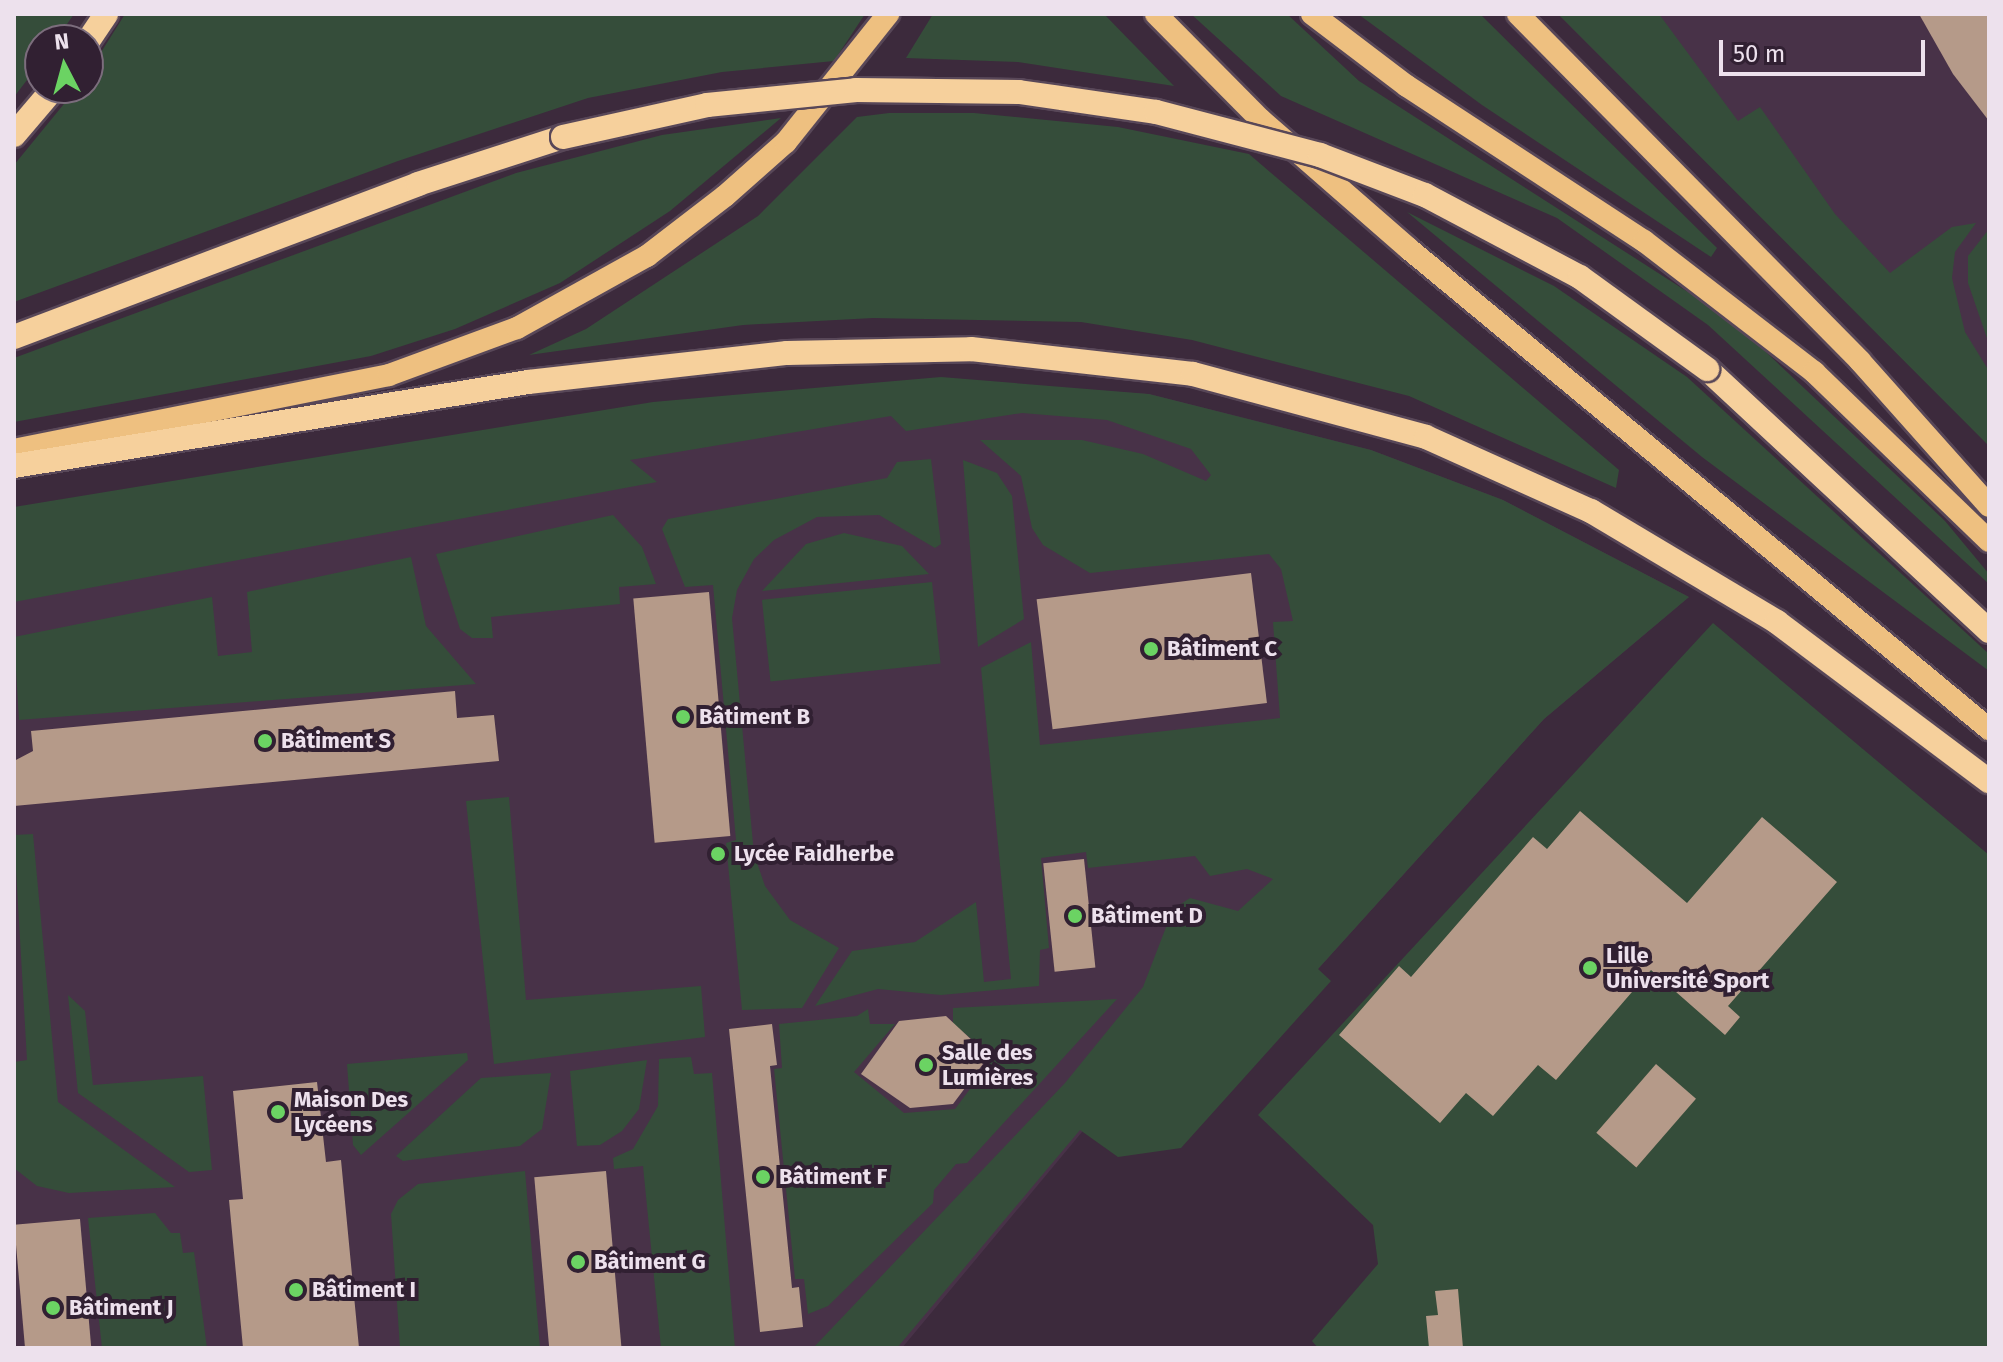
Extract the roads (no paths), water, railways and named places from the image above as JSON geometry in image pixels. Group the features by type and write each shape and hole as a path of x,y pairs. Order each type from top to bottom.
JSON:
{"highway":[{"path":"14,450 389,375 517,328 647,256 725,196 786,142 888,14"},
{"path":"1156,14 1260,119 1398,240 1989,729"},
{"path":"1312,14 1416,93 1655,249 1814,372 1989,541"},
{"path":"1518,14 1860,361 1989,506"},
{"path":"14,337 418,184 563,137 731,101 856,90 1019,92 1156,112 1305,150 1425,195 1580,277 1707,369 1989,631"},
{"path":"14,135 40,104"},
{"path":"14,466 528,382 725,358 971,349 1163,369 1380,421 1577,504 1777,622 1989,781"}],"place":[{"name":"Bâtiment C","path":"1151,649"},
{"name":"Bâtiment B","path":"683,717"},
{"name":"Bâtiment S","path":"265,741"},
{"name":"Lycée Faidherbe","path":"718,854"},
{"name":"Bâtiment D","path":"1075,916"},
{"name":"Lille Université Sport","path":"1590,968"},
{"name":"Salle des Lumières","path":"926,1065"},
{"name":"Maison Des Lycéens","path":"278,1112"},
{"name":"Bâtiment F","path":"763,1177"},
{"name":"Bâtiment G","path":"578,1262"},
{"name":"Bâtiment I","path":"296,1290"},
{"name":"Bâtiment J","path":"53,1308"}]}
